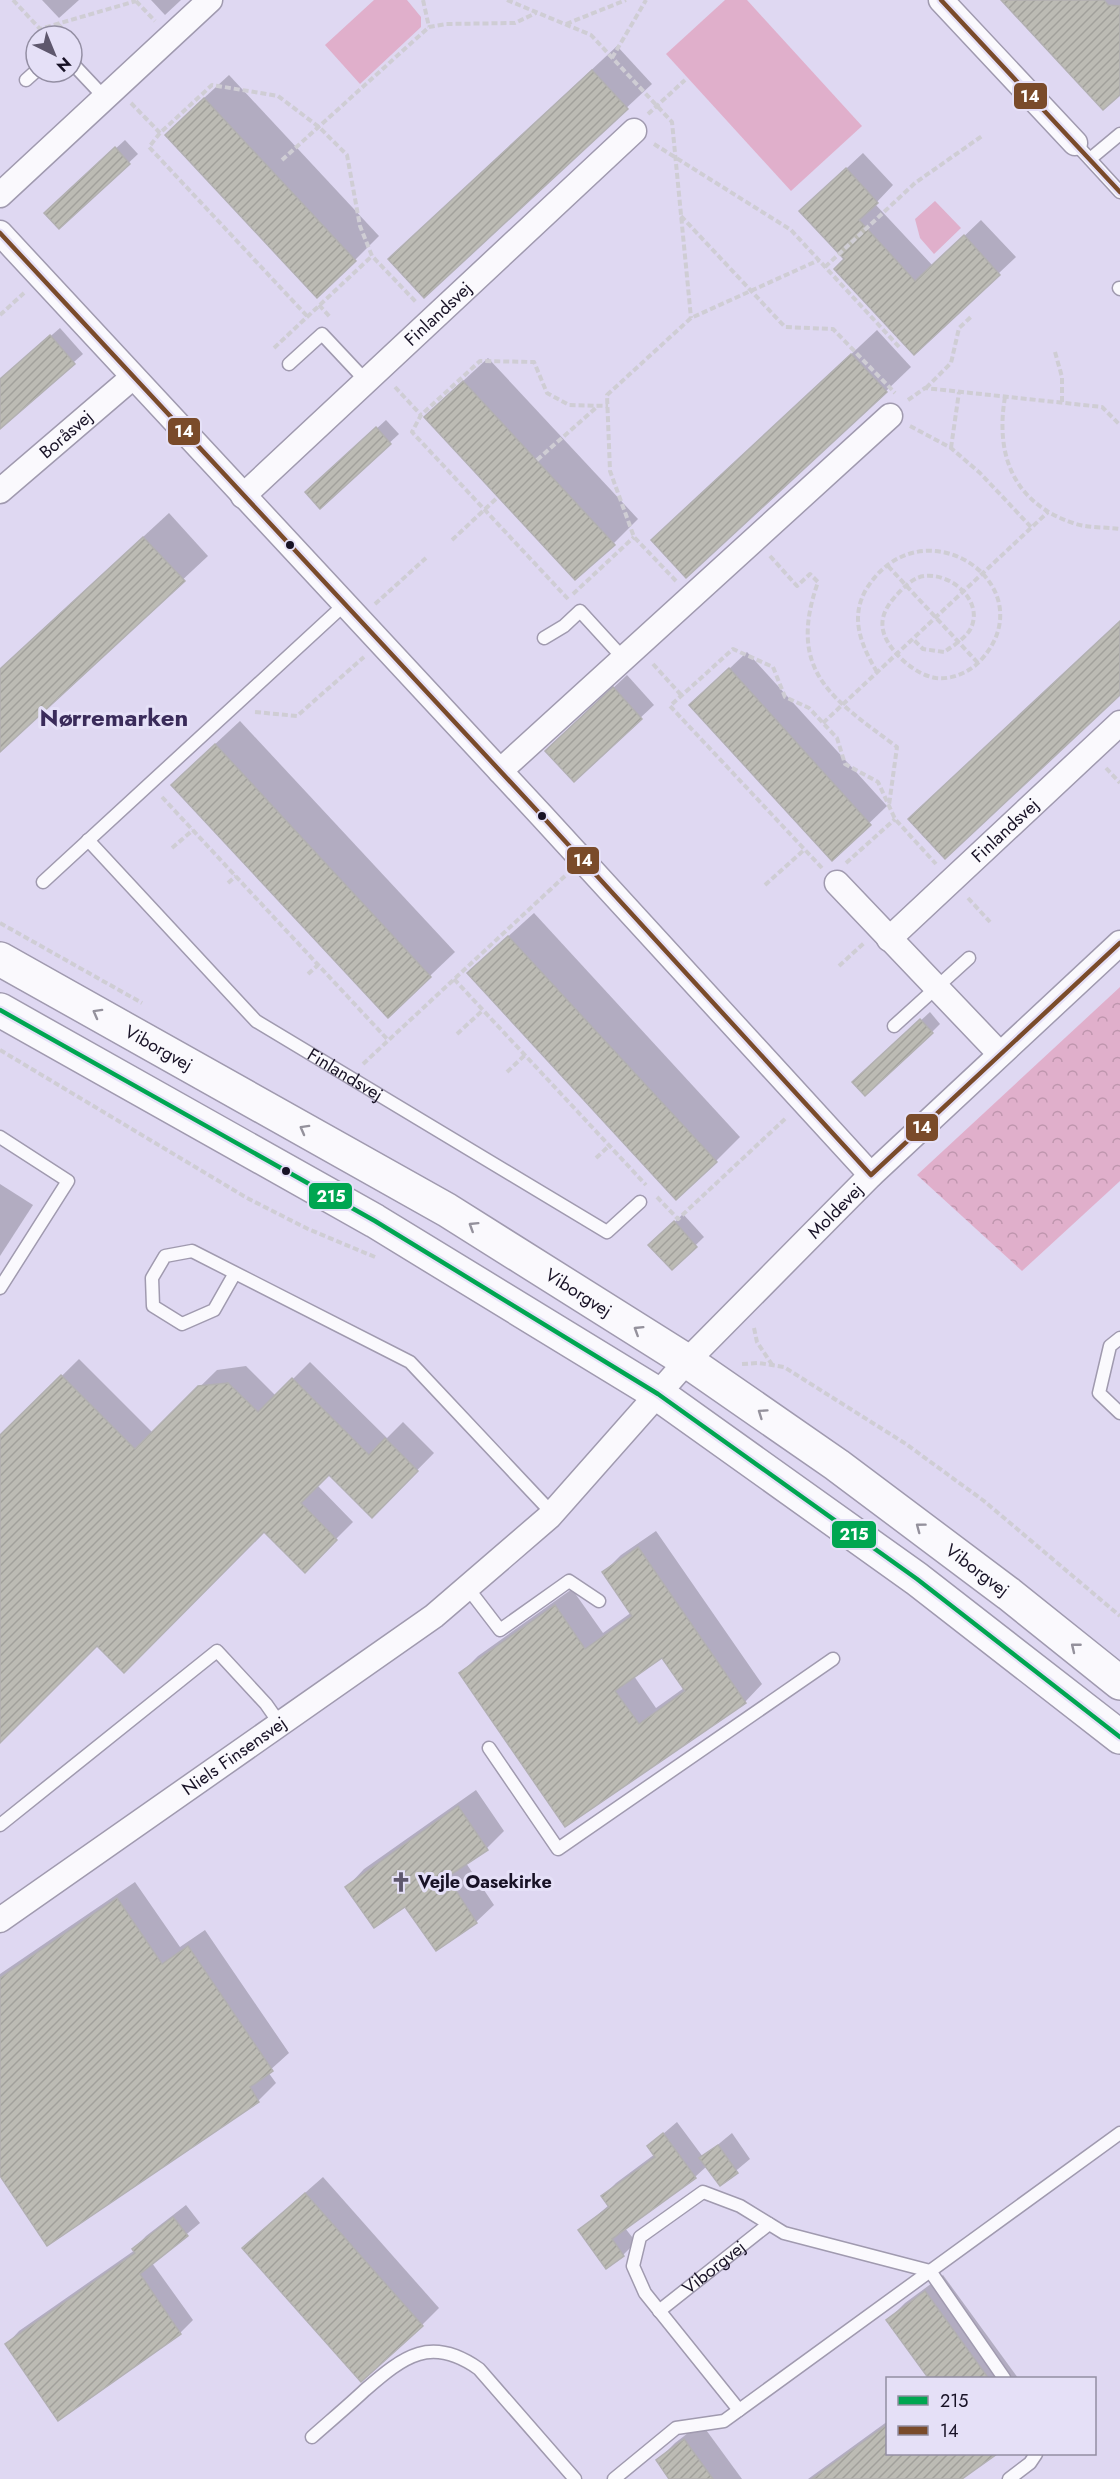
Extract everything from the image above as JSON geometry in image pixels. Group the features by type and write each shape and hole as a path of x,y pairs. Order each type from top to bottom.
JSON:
{"street":[{"path":"0,195 210,0"},
{"path":"941,0 1083,151"},
{"name":"Finlandsvej","path":"243,496 634,131"},
{"path":"0,233 500,771 871,1175"},
{"name":"Boråsvej","path":"0,491 133,377"},
{"path":"500,771 897,410"},
{"name":"Finlandsvej","path":"885,934 952,880 1120,723"},
{"path":"833,880 1000,1054"},
{"name":"Moldevej","path":"687,1361 871,1175 1120,943"},
{"name":"Viborgvej","path":"0,959 447,1210 687,1361 837,1465 1009,1594 1120,1683"},
{"path":"0,1010 375,1221 658,1394 916,1579 1120,1737"},
{"name":"Niels Finsensvej","path":"0,1920 434,1616 552,1513 687,1361"}],"lane":[{"path":"84,76 105,98"},
{"path":"1120,134 1083,151 1120,192"},
{"path":"289,364 322,334 367,382"},
{"path":"544,638 564,626 580,611 623,658"},
{"path":"43,882 230,710 351,612"},
{"name":"Finlandsvej","path":"88,840 256,1021 607,1232 640,1202"},
{"path":"894,1026 969,958"},
{"path":"0,1137 68,1181 0,1288"},
{"path":"235,1274 214,1310 182,1324 153,1306 152,1278 165,1256 192,1251 410,1362 552,1513"},
{"path":"1120,1338 1110,1346 1099,1394 1120,1413"},
{"path":"467,1587 500,1630 569,1581 599,1601"},
{"path":"0,1825 217,1651 266,1704 280,1724"},
{"path":"489,1748 558,1849 833,1659"},
{"path":"614,2479 676,2428 724,2421 1120,2133"},
{"path":"739,2410 645,2293 633,2266 640,2237 702,2192 740,2206 784,2233 930,2271 1004,2377"},
{"name":"Viborgvej","path":"659,2311 769,2223"},
{"path":"312,2437 394,2365 410,2356 427,2351 446,2352 462,2358 479,2369 574,2479"},
{"path":"1009,2479 1030,2463 1035,2455"}],"path":[{"path":"14,0 36,24"},
{"path":"423,0 429,27"},
{"path":"565,25 626,0"},
{"path":"612,58 646,0"},
{"path":"58,24 136,1"},
{"path":"282,160 429,27 446,24 515,23 537,12"},
{"path":"685,80 634,127 634,131 790,230 901,349"},
{"path":"307,316 149,147 159,133 212,86 278,96 319,127 348,155 360,226 372,256 433,320"},
{"path":"825,267 915,183 982,136"},
{"path":"681,215 785,327 833,329 897,410 951,448 980,473 1032,528"},
{"path":"274,348 372,256"},
{"path":"691,597 634,537 610,471 608,395 691,318 819,260"},
{"path":"0,315 42,278"},
{"path":"897,410 951,363 958,328 972,315"},
{"path":"1055,352 1062,377 1062,403"},
{"path":"608,406 569,405 547,393 534,362 480,362 421,415 412,432 567,599 634,537"},
{"path":"925,388 1102,407 1120,425"},
{"path":"951,448 959,392"},
{"path":"1005,397 1000,423 1003,449 1009,466 1028,495 1048,512 1075,524 1120,529"},
{"path":"537,460 599,405"},
{"path":"1114,419 1120,413"},
{"path":"452,540 498,497"},
{"path":"823,723 1048,512"},
{"path":"754,540 797,586 810,574 818,582 809,608 807,635 812,661 824,685 842,705 897,747 889,806"},
{"path":"878,672 864,651 858,628 858,602 873,578 909,554 925,551 939,552 966,560 984,573 993,585 999,617 998,633 978,663 964,673 947,678 934,678 906,664 896,654 883,632 881,622 885,610 917,578 939,577 949,580 972,603 974,616 971,628 958,642 944,652 923,649 913,639"},
{"path":"351,612 426,558"},
{"path":"888,566 978,663"},
{"path":"230,710 297,716 380,643"},
{"path":"895,819 833,880 670,706 733,649 773,667 785,697 809,708 837,738 845,764 878,782 895,819 990,922"},
{"path":"150,783 388,1040"},
{"path":"172,848 193,830"},
{"path":"765,885 805,849"},
{"path":"349,1077 582,860"},
{"path":"228,883 236,876"},
{"path":"838,966 885,934"},
{"path":"308,974 318,965"},
{"path":"454,979 678,1219 804,1101"},
{"path":"457,1034 483,1010"},
{"path":"0,1050 248,1198 308,1229 381,1259"},
{"path":"507,1072 525,1055"},
{"path":"596,1158 609,1146"},
{"path":"740,1364 759,1363 784,1367 906,1444 984,1501 1120,1616"}],"green space":[{"path":"374,0 407,0 421,17 421,27 360,84 325,45"},
{"path":"725,0 747,0 862,126 791,191 666,54"},
{"path":"935,201 961,228 934,254 920,238 915,219"},
{"path":"1120,987 1120,1181 1022,1271 917,1175"}],"building":[{"path":"1001,0 1104,0 1108,5 1120,6 1120,95 1103,110"},
{"path":"592,70 628,109 424,298 388,259"},
{"path":"204,98 356,261 317,298 165,135"},
{"path":"115,147 130,164 59,229 44,213"},
{"path":"846,168 878,203 859,220 915,281 964,235 1000,275 914,355 834,269 844,259 799,211"},
{"path":"50,335 75,364 0,429 0,379"},
{"path":"851,354 887,392 686,578 651,540"},
{"path":"463,381 615,545 575,580 424,417"},
{"path":"376,427 391,444 320,509 305,492"},
{"path":"143,537 185,581 0,752 0,669"},
{"path":"1120,621 1120,695 945,859 908,819"},
{"path":"729,668 871,825 832,861 689,705"},
{"path":"613,687 642,719 574,782 545,751"},
{"path":"215,744 431,977 388,1018 171,785"},
{"path":"508,936 717,1162 676,1200 467,973"},
{"path":"920,1019 933,1033 865,1096 852,1082"},
{"path":"674,1221 697,1247 672,1270 648,1245"},
{"path":"61,1375 135,1449 198,1386 228,1383 258,1412 292,1378 369,1455 385,1438 418,1471 372,1518 329,1475 301,1503 337,1540 305,1573 264,1532 124,1673 97,1646 0,1743 0,1435"},
{"path":"638,1547 746,1703 565,1827 459,1673 555,1605 585,1649 632,1616 602,1572","holes":["662,1658 685,1691 639,1724 615,1691"]},
{"name":"Vejle Oasekirke","path":"458,1806 488,1850 447,1877 477,1923 436,1951 405,1907 374,1928 345,1887"},
{"path":"117,1898 162,1964 188,1946 273,2071 250,2087 259,2102 47,2246 0,2176 0,1978"},
{"path":"663,2133 696,2178 612,2239 624,2256 606,2269 578,2230 609,2207 601,2196 655,2157 647,2146"},
{"path":"718,2145 738,2173 720,2186 699,2158"},
{"path":"305,2193 423,2326 361,2382 242,2248"},
{"path":"173,2217 188,2236 140,2274 181,2334 58,2421 5,2344 135,2253 132,2249"},
{"path":"925,2291 988,2377 928,2377 886,2320"},
{"path":"886,2425 886,2455 996,2455 962,2479 812,2479"},
{"path":"684,2439 713,2479 669,2479 656,2460"}],"transit line":[{"name":"14","path":"941,0 1120,192"},
{"name":"14","path":"0,233 542,816 871,1175 1120,943"},
{"name":"215","path":"0,1010 375,1221 658,1394 917,1579 1120,1737"}],"place":[{"name":"Vejle Oasekirke","path":"401,1882"}],"district":[{"name":"Nørremarken","path":"114,718"}]}
